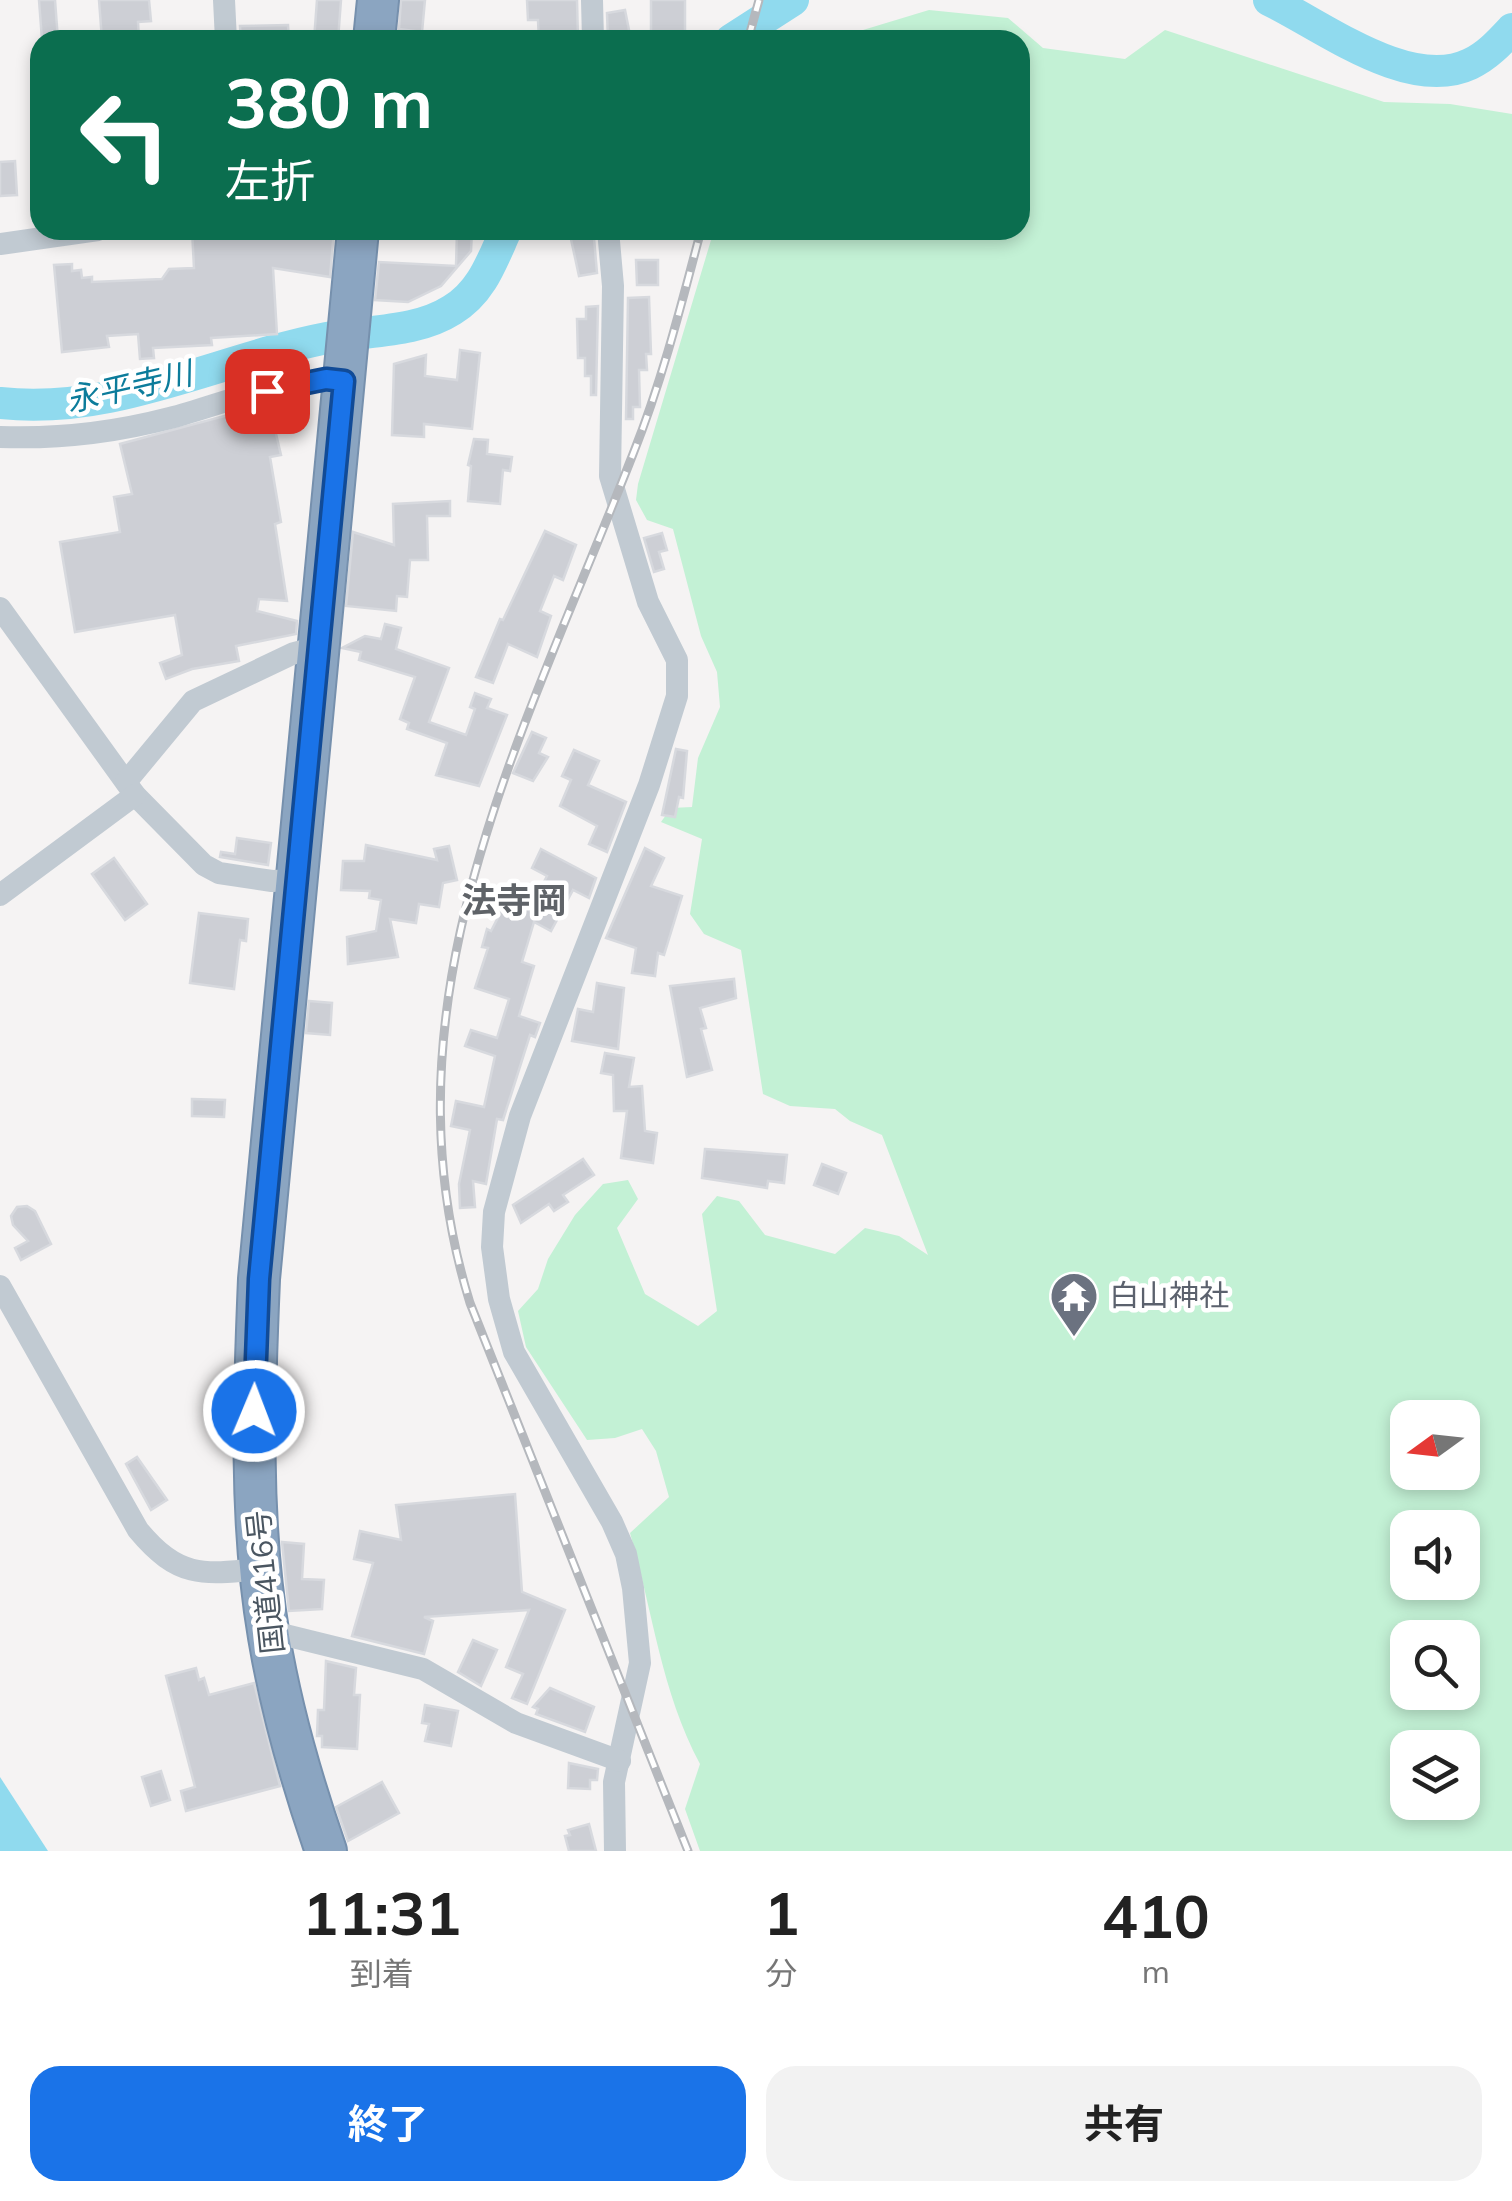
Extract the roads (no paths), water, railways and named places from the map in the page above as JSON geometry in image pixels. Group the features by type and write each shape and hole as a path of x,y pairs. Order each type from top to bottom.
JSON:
{"highway":[{"path":"375,30 378,0"},
{"name":"国道416号","path":"326,1851 301,1772 269,1638 260,1569 254,1442 259,1279 357,240"}],"street":[{"path":"224,0 226,30"},
{"path":"592,0 593,30"},
{"path":"0,244 30,240"},
{"path":"609,240 613,286 610,476 648,602 677,660 677,696 649,785 520,1116 494,1212 492,1247 499,1300 514,1352 564,1432 626,1554 640,1663 612,1809 615,1851"},
{"path":"0,437 112,429 345,372"},
{"path":"0,608 130,789 204,864 219,874 298,880"},
{"path":"0,895 130,789 193,702 294,653 320,646"},
{"path":"0,1286 138,1530 160,1556 181,1568 209,1574 260,1569"},
{"path":"269,1638 285,1635 424,1669 516,1722 620,1760"}],"water":[{"path":"0,1777 48,1851 0,1851"}],"waterway":[{"name":"永平寺川","path":"746,30 793,0"},
{"name":"永平寺川","path":"1269,0 1367,53 1420,70 1446,71 1470,64 1512,29"},
{"name":"永平寺川","path":"0,403 42,405 124,394 286,347 423,323 452,310 471,294 501,240"}],"railway":[{"path":"751,30 759,0"},
{"path":"688,1851 470,1303 446,1191 441,1081 452,974 476,868 549,660 643,427 698,240"}],"place":[{"name":"白山神社","path":"1074,1338"}],"district":[{"name":"法寺岡","path":"514,901"}]}
